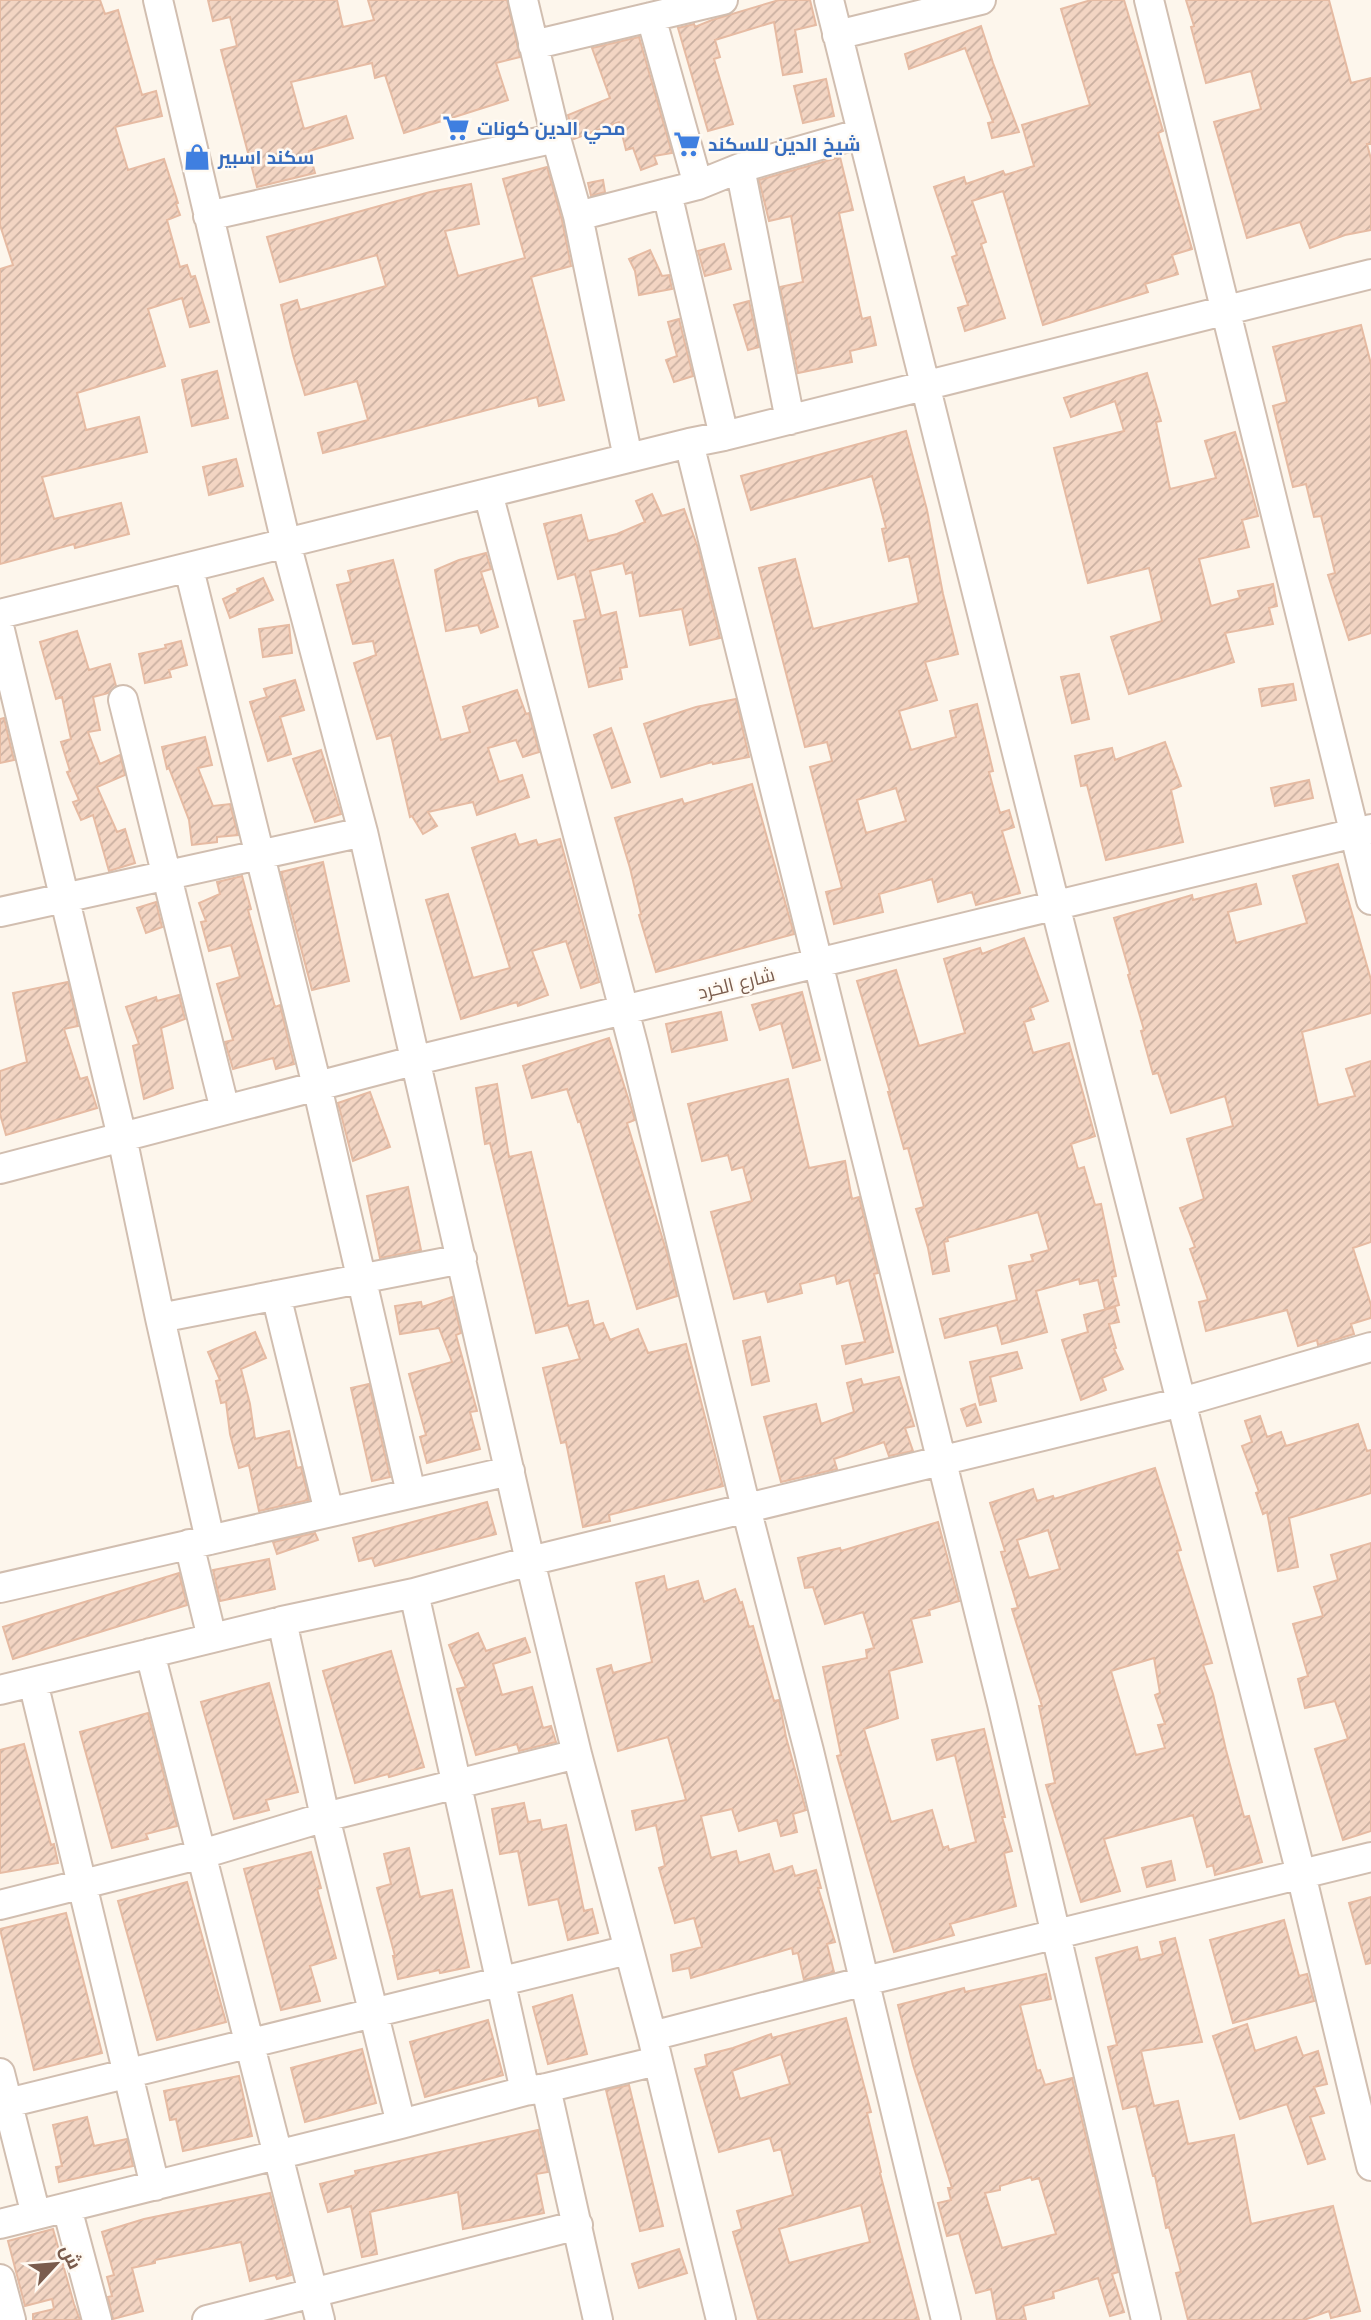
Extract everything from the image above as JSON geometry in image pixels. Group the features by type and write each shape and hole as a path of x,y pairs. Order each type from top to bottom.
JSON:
{"street":[{"path":"158,0 286,543 363,832 530,1561 577,1754 655,2048 721,2320"},
{"path":"523,0 578,216 628,458"},
{"path":"533,45 652,17 679,5 723,0"},
{"path":"829,0 1301,1874 1371,2166"},
{"path":"837,35 981,0"},
{"path":"1149,0 1224,311 1363,831 1371,900"},
{"path":"652,17 698,186"},
{"path":"578,216 698,186 740,168 862,133"},
{"path":"208,216 556,138"},
{"path":"740,168 790,419"},
{"path":"667,193 724,436"},
{"path":"0,614 1371,274"},
{"path":"689,443 941,1461 1146,2320"},
{"path":"488,493 634,1048 746,1508 809,1751 946,2320"},
{"path":"189,569 317,1086 411,1493"},
{"path":"0,630 122,1137 160,1318 200,1542 212,1638"},
{"path":"123,700 225,1110"},
{"name":"شارع الخرد","path":"0,1169 417,1060 1363,831"},
{"path":"0,912 363,832"},
{"path":"160,1318 462,1259"},
{"path":"276,1295 329,1512"},
{"path":"0,1689 282,1621 414,1593 530,1561 1182,1402 1371,1347"},
{"path":"0,1588 510,1471"},
{"path":"414,1593 501,1982 578,2225 598,2320"},
{"path":"282,1621 326,1817 401,2124"},
{"path":"150,1653 320,2320"},
{"path":"33,1682 155,2186"},
{"path":"0,1905 202,1854 326,1817 577,1754"},
{"path":"0,2224 536,2090 655,2048 865,1981 1371,1857"},
{"path":"4,2104 628,1950"},
{"path":"0,2073 4,2104 36,2215"},
{"path":"67,2208 97,2320"},
{"path":"207,2320 578,2225"},
{"path":"0,2279 11,2320"}],"building":[{"path":"0,0 100,0 105,14 118,10 142,95 156,91 162,116 115,127 128,170 164,159 180,215 167,220 180,267 187,265 191,277 195,276 209,322 190,327 182,298 148,309 165,366 77,393 86,430 139,417 147,452 42,477 54,519 121,503 129,534 75,548 74,544 0,564 0,269 13,265 0,225"},
{"path":"208,0 337,0 343,27 374,20 368,0 507,0 520,57 496,63 508,100 404,133 385,75 375,78 372,63 291,82 304,129 346,116 353,138 309,151 315,173 257,187 221,50 237,46 230,17 213,21"},
{"path":"779,0 810,0 816,25 795,30 802,72 783,75 774,22 715,40 720,57 714,59 733,124 708,131 678,28 694,24 695,27"},
{"path":"1091,0 1124,0 1163,131 1158,133 1192,249 1172,255 1178,274 1145,284 1148,292 1043,325 1003,191 972,201 986,242 981,244 1005,318 965,331 958,308 968,305 952,257 957,255 934,187 964,177 966,184 1003,171 1005,175 1034,166 1022,125 1090,105 1061,9"},
{"path":"1186,0 1329,0 1351,83 1371,78 1371,144 1367,144 1371,159 1371,230 1345,235 1310,248 1300,222 1247,238 1214,122 1261,109 1251,71 1206,83"},
{"path":"981,26 1019,132 992,138 988,123 993,122 965,48 909,69 905,54"},
{"path":"639,37 672,153 654,156 657,164 641,170 633,148 626,150 619,122 574,139 568,115 610,98 592,48"},
{"path":"826,79 834,116 803,123 794,86"},
{"path":"840,157 853,210 839,213 862,319 870,317 876,345 850,351 852,362 798,373 780,287 803,282 791,216 769,221 759,180"},
{"path":"547,167 571,266 531,277 564,400 539,406 537,397 323,453 318,433 368,420 357,381 305,395 281,305 297,300 300,310 386,286 377,255 280,282 267,237 430,192 471,184 479,224 445,231 458,276 525,258 503,179"},
{"path":"603,180 605,192 591,196 588,183"},
{"path":"724,244 731,269 705,276 698,251"},
{"path":"650,250 662,276 669,275 672,289 639,295 635,271 629,259"},
{"path":"749,301 759,347 748,350 734,305"},
{"path":"679,319 693,376 674,382 666,360 677,356 668,322"},
{"path":"1361,325 1371,364 1371,633 1349,640 1328,575 1335,573 1321,516 1314,517 1306,484 1293,487 1273,406 1287,402 1273,347"},
{"path":"217,371 228,418 192,426 182,380"},
{"path":"1147,373 1161,421 1156,422 1170,489 1216,478 1205,441 1235,432 1245,467 1258,516 1242,520 1249,547 1199,559 1211,606 1240,598 1238,591 1273,584 1277,606 1269,608 1273,624 1225,633 1234,662 1129,694 1111,637 1162,621 1149,568 1088,583 1054,448 1124,431 1115,401 1071,417 1064,398"},
{"path":"906,431 927,510 958,654 925,662 937,700 899,711 911,750 956,737 950,711 977,704 993,771 989,772 1000,813 1009,810 1014,827 1002,831 1020,893 976,905 972,892 938,902 932,879 879,894 883,912 834,924 826,892 842,888 810,767 832,761 827,742 805,747 759,568 795,559 813,629 919,603 909,556 889,561 882,529 886,528 872,476 751,510 741,476","holes":["896,788 906,821 866,833 857,800"]},
{"path":"236,459 243,486 209,495 203,467"},
{"path":"652,494 662,516 684,509 698,548 720,638 690,645 682,609 640,616 632,572 626,574 623,563 590,571 601,616 616,612 627,667 620,668 622,679 589,687 574,621 586,619 575,574 558,579 544,524 581,515 588,541 617,534 645,522 636,501"},
{"path":"486,553 491,569 481,572 498,627 481,633 478,625 446,631 435,570"},
{"path":"393,560 441,740 470,732 463,707 517,690 526,714 529,713 539,752 523,757 516,740 488,748 499,782 522,775 529,797 477,815 473,802 428,812 437,826 423,834 412,816 410,817 391,735 377,739 354,663 376,655 373,641 353,644 337,585 351,582 348,571"},
{"path":"263,578 273,600 230,618 223,599 238,592 237,589"},
{"path":"289,625 292,653 263,657 259,629"},
{"path":"77,631 89,670 110,664 116,686 108,693 93,697 100,730 88,732 100,764 120,755 125,775 97,787 117,832 125,829 135,863 109,871 93,815 81,820 73,802 79,800 67,772 70,771 61,742 71,739 62,697 56,699 40,642"},
{"path":"181,641 187,665 169,670 171,677 145,683 139,654 166,648 165,645"},
{"path":"1079,674 1089,719 1072,723 1061,677"},
{"path":"295,680 304,710 280,717 291,754 268,761 250,702 267,697 264,689"},
{"path":"1293,684 1296,700 1262,706 1259,689"},
{"path":"736,699 749,757 713,764 712,762 661,777 644,724 696,707"},
{"path":"4,718 14,760 0,763 0,719"},
{"path":"611,728 630,782 612,788 594,735"},
{"path":"205,737 212,765 198,768 213,806 230,804 238,835 217,837 217,842 192,845 189,820 169,768 167,769 162,747"},
{"path":"1165,742 1181,786 1171,790 1183,842 1106,860 1087,785 1081,786 1075,756 1112,748 1115,760"},
{"path":"321,750 341,814 315,822 293,759"},
{"path":"1309,780 1313,798 1275,806 1271,788"},
{"path":"752,784 794,934 656,972 615,818 682,799 684,804"},
{"path":"515,834 519,845 536,840 538,845 560,839 599,982 581,988 566,941 532,951 548,995 518,1006 517,1002 461,1019 426,900 448,894 473,978 510,968 472,848"},
{"path":"323,862 349,981 312,990 281,872"},
{"path":"1338,864 1371,980 1371,1013 1302,1032 1318,1105 1355,1096 1346,1069 1371,1061 1371,1242 1353,1248 1371,1305 1371,1318 1351,1324 1354,1334 1318,1345 1317,1340 1298,1346 1287,1310 1206,1331 1199,1302 1208,1300 1190,1249 1195,1247 1180,1208 1204,1199 1187,1139 1233,1126 1225,1096 1171,1113 1158,1073 1153,1074 1114,918 1192,895 1193,900 1256,884 1261,904 1228,912 1236,943 1307,923 1293,876"},
{"path":"242,876 251,909 248,910 275,1007 280,1005 294,1064 276,1069 273,1058 233,1069 225,1042 233,1040 217,984 240,977 231,945 209,951 201,922 206,921 199,903 220,894 217,882"},
{"path":"156,902 162,927 146,933 137,908"},
{"path":"1024,938 1048,1001 1030,1008 1034,1019 1024,1022 1033,1053 1069,1043 1095,1136 1071,1144 1078,1169 1084,1167 1095,1205 1101,1204 1116,1276 1112,1277 1119,1305 1105,1309 1098,1280 1080,1284 1079,1279 1036,1291 1047,1332 1002,1344 997,1325 945,1338 940,1319 1017,1300 1009,1266 1033,1261 1031,1255 1049,1250 1038,1212 947,1238 948,1241 944,1242 949,1271 933,1274 916,1209 924,1207 908,1148 904,1149 857,981 896,970 919,1046 965,1033 944,959 980,948 982,954"},
{"path":"68,982 78,1026 64,1029 80,1079 87,1077 97,1108 6,1135 0,1114 0,1071 27,1062 13,993"},
{"path":"802,992 820,1060 793,1068 781,1023 760,1030 752,1005"},
{"path":"179,995 185,1019 161,1028 173,1088 144,1099 133,1046 139,1044 126,1007 156,997 157,1001"},
{"path":"721,1012 727,1040 672,1052 666,1024"},
{"path":"609,1038 635,1120 627,1123 667,1253 677,1296 637,1309 580,1121 578,1122 567,1089 532,1098 523,1066"},
{"path":"788,1079 809,1168 845,1161 852,1199 859,1197 878,1273 874,1274 893,1352 846,1364 842,1346 865,1342 849,1280 837,1284 835,1275 800,1284 802,1293 768,1302 765,1291 734,1299 711,1212 752,1201 743,1167 732,1170 728,1155 702,1161 688,1104"},
{"path":"497,1084 509,1157 531,1152 568,1306 588,1301 594,1326 603,1323 610,1340 638,1329 648,1353 686,1344 723,1486 609,1515 610,1521 583,1527 566,1442 561,1443 543,1368 580,1359 568,1325 536,1333 490,1143 485,1144 476,1088"},
{"path":"370,1092 390,1147 353,1161 338,1103"},
{"path":"408,1187 421,1250 380,1258 367,1196"},
{"path":"452,1297 461,1333 456,1335 477,1411 470,1412 480,1449 427,1463 420,1437 426,1435 409,1374 452,1362 439,1328 400,1334 395,1306 421,1302 422,1307"},
{"path":"1115,1307 1119,1322 1109,1324 1116,1348 1114,1349 1123,1369 1102,1378 1106,1390 1081,1400 1062,1340 1088,1332 1084,1315"},
{"path":"255,1332 266,1358 241,1369 255,1439 289,1431 297,1468 301,1467 309,1500 259,1511 249,1465 239,1468 230,1434 226,1402 221,1403 216,1381 220,1380 208,1352"},
{"path":"760,1337 769,1381 752,1385 743,1341"},
{"path":"1017,1352 1022,1368 990,1377 996,1401 980,1405 970,1362"},
{"path":"899,1377 914,1426 905,1428 913,1451 889,1456 884,1442 834,1459 837,1469 781,1482 764,1417 816,1404 821,1424 854,1412 847,1383 861,1379 863,1385"},
{"path":"369,1384 390,1477 372,1481 351,1388"},
{"path":"975,1404 981,1422 967,1426 961,1409"},
{"path":"1260,1416 1267,1437 1281,1432 1286,1446 1358,1424 1367,1451 1371,1450 1371,1493 1289,1518 1298,1567 1278,1571 1267,1512 1263,1514 1256,1493 1259,1492 1242,1446 1252,1442 1245,1421"},
{"path":"1155,1468 1181,1550 1177,1551 1212,1663 1203,1665 1213,1694 1244,1817 1249,1816 1262,1862 1215,1875 1213,1865 1207,1867 1193,1815 1104,1839 1120,1891 1081,1902 1046,1785 1055,1783 1039,1706 1042,1706 1012,1609 1018,1608 1001,1552 1005,1551 990,1503 1033,1489 1037,1501 1053,1496 1054,1499","holes":["1048,1530 1060,1569 1029,1578 1017,1540","1154,1658 1160,1693 1155,1695 1165,1724 1158,1725 1165,1748 1136,1755 1111,1671"]},
{"path":"487,1502 496,1534 375,1566 372,1558 359,1561 353,1538"},
{"path":"938,1522 959,1601 929,1610 930,1615 911,1619 922,1662 889,1671 898,1718 864,1729 891,1822 932,1810 943,1848 948,1846 949,1850 976,1842 955,1755 937,1760 932,1740 984,1729 1005,1817 1002,1817 1012,1851 1004,1853 1016,1906 950,1924 954,1935 894,1952 837,1756 841,1755 823,1667 867,1658 866,1650 874,1648 863,1612 825,1624 813,1587 805,1588 798,1558 840,1548 841,1551"},
{"path":"315,1533 318,1540 277,1554 273,1542"},
{"path":"1371,1543 1371,1831 1343,1840 1315,1749 1348,1739 1335,1701 1305,1708 1298,1679 1308,1676 1293,1624 1323,1616 1314,1587 1338,1580 1331,1555"},
{"path":"269,1559 275,1589 220,1601 213,1570"},
{"path":"179,1573 187,1605 13,1659 3,1627"},
{"path":"664,1576 667,1590 698,1581 704,1602 735,1589 749,1627 753,1626 774,1701 779,1700 806,1810 793,1814 797,1832 781,1836 777,1820 739,1831 732,1809 701,1816 711,1858 736,1851 739,1863 769,1854 774,1872 792,1866 795,1876 816,1870 821,1888 818,1888 835,1942 827,1944 834,1972 804,1980 798,1953 793,1954 792,1948 691,1978 689,1968 673,1971 671,1955 702,1947 694,1918 675,1923 659,1868 665,1866 656,1825 636,1830 632,1811 686,1800 668,1737 618,1751 597,1669 611,1665 613,1673 652,1662 636,1583"},
{"path":"478,1633 486,1651 525,1638 530,1652 493,1664 502,1695 532,1687 543,1728 551,1726 556,1742 519,1751 517,1744 476,1755 457,1689 466,1687 449,1645"},
{"path":"391,1651 424,1767 355,1783 323,1671"},
{"path":"269,1683 298,1792 266,1800 269,1810 234,1819 201,1702"},
{"path":"148,1713 177,1826 146,1834 148,1839 112,1848 80,1732"},
{"path":"24,1744 58,1863 0,1873 0,1750"},
{"path":"524,1803 528,1822 540,1820 542,1830 566,1825 584,1911 592,1909 598,1933 568,1940 558,1899 529,1905 518,1851 500,1854 492,1809"},
{"path":"409,1848 420,1897 452,1890 469,1967 398,1979 395,1956 377,1888 391,1884 384,1854"},
{"path":"311,1852 321,1888 317,1889 336,1958 310,1966 320,2001 281,2010 244,1869"},
{"path":"1171,1861 1175,1880 1147,1887 1142,1868"},
{"path":"187,1882 226,2022 157,2040 118,1901"},
{"path":"1371,1897 1371,1963 1366,1964 1349,1903"},
{"path":"66,1913 102,2053 34,2070 0,1929"},
{"path":"1284,1920 1299,1976 1307,1974 1314,2001 1233,2023 1210,1940"},
{"path":"1175,1938 1202,2042 1141,2051 1154,2106 1178,2101 1188,2144 1234,2135 1251,2224 1333,2206 1360,2311 1331,2318 1329,2311 1304,2320 1188,2320 1176,2273 1181,2272 1169,2227 1166,2228 1136,2106 1123,2109 1108,2047 1117,2045 1096,1958 1137,1947 1140,1960 1163,1954 1160,1942"},
{"path":"1046,1974 1051,1999 1020,2005 1037,2071 1040,2070 1045,2085 1072,2078 1118,2272 1112,2274 1124,2312 1110,2316 1098,2278 1053,2292 1054,2298 1023,2306 1026,2320 997,2320 991,2289 976,2293 959,2233 947,2236 938,2203 951,2200 948,2188 952,2188 913,2065 898,2005 964,1988 965,1992","holes":["1031,2177 1032,2180 1039,2178 1056,2234 1002,2248 985,2193"]},
{"path":"572,1995 587,2054 548,2064 533,2007"},
{"path":"846,2018 871,2112 867,2113 880,2173 919,2320 758,2320 733,2232 742,2229 737,2211 793,2195 781,2149 774,2151 770,2138 719,2152 695,2069 707,2066 705,2055 771,2034 772,2038","holes":["781,2054 790,2084 740,2099 732,2071","861,2205 870,2242 789,2263 779,2229"]},
{"path":"488,2020 503,2075 425,2097 410,2042"},
{"path":"1247,2024 1255,2051 1296,2037 1303,2056 1318,2051 1327,2084 1314,2087 1324,2113 1310,2117 1325,2159 1308,2164 1287,2104 1240,2119 1213,2036"},
{"path":"362,2049 376,2103 305,2122 291,2068"},
{"path":"239,2076 252,2136 183,2151 176,2119 170,2120 164,2091"},
{"path":"629,2085 663,2226 640,2231 606,2090"},
{"path":"87,2117 94,2146 127,2139 133,2166 59,2182 56,2167 62,2166 53,2125"},
{"path":"538,2130 548,2172 536,2174 544,2213 463,2229 458,2192 370,2212 377,2254 362,2257 351,2206 328,2212 320,2184 356,2175 355,2171"},
{"path":"270,2193 291,2275 277,2279 275,2275 250,2281 241,2242 155,2260 155,2263 132,2268 143,2311 113,2319 108,2297 112,2296 107,2277 114,2275 102,2232 144,2219"},
{"path":"53,2229 80,2320 33,2320 33,2314 54,2309 52,2299 25,2306 8,2241"},
{"path":"679,2249 687,2273 639,2288 632,2264"}],"place":[{"name":"محي الدين كونات","path":"456,128"},
{"name":"شيخ الدين للسكند","path":"687,144"},
{"name":"سكند اسبير","path":"197,157"}]}
